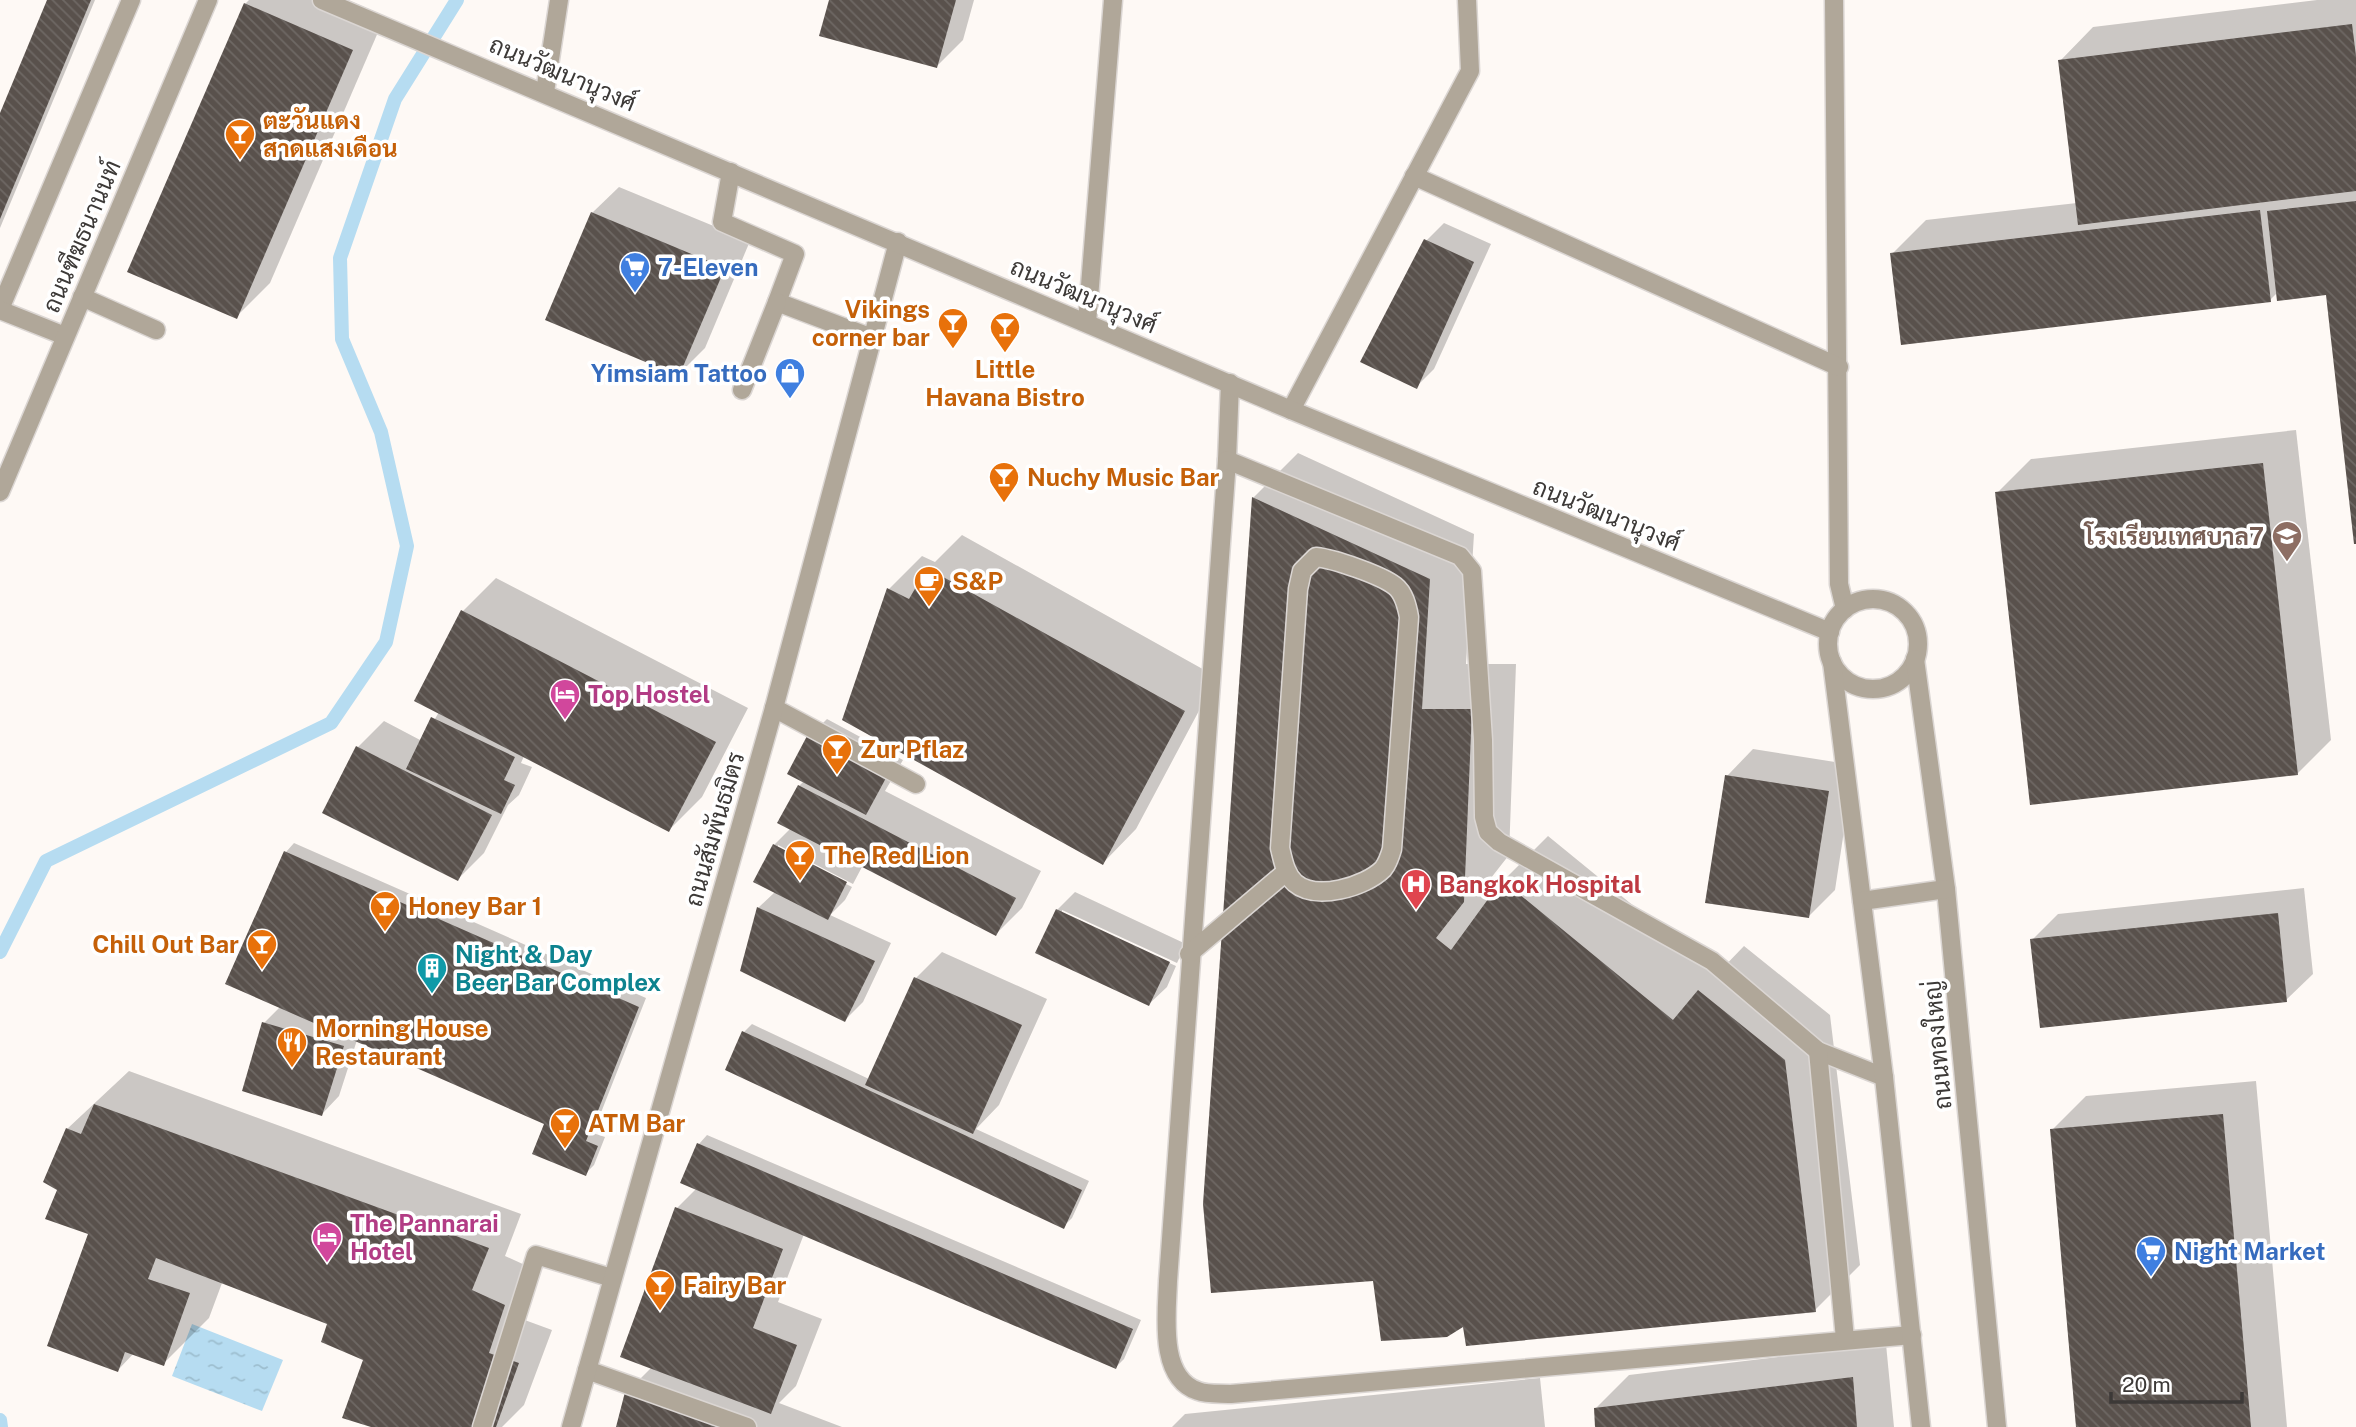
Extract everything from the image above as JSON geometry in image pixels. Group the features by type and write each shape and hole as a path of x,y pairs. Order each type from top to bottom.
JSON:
{"street":[{"path":"65,336 0,310 131,0"},
{"name":"ถนนฑีฆธนานนท์","path":"0,492 208,0"},
{"name":"ถนนวัฒนานุวงศ์","path":"321,0 545,92 1291,410 1830,632"},
{"path":"545,92 559,0"},
{"path":"1087,323 1113,0"},
{"path":"1291,410 1470,71 1467,0"},
{"path":"1835,0 1839,584 1845,609"},
{"path":"731,172 722,222 795,254 742,390"},
{"path":"1414,176 1839,367"},
{"name":"ถนนสัมพันธมิตร","path":"571,1427 774,708 898,242"},
{"path":"82,297 156,330"},
{"path":"777,302 872,338"},
{"path":"1230,383 1227,460 1189,954 1167,1338 1180,1377 1198,1391 1231,1394 1912,1335"},
{"path":"1227,460 1460,556 1472,570 1483,740 1484,817 1488,832 1499,842 1712,961 1818,1051 1884,1077"},
{"path":"1316,557 1333,559 1396,587 1406,602 1409,617 1392,849 1384,868 1370,879 1349,887 1304,890 1286,872 1280,848 1298,589 1302,571 1316,557"},
{"path":"1832,662 1847,680 1857,686 1880,688 1901,679 1915,659 1917,633 1905,611 1894,604 1869,599 1845,609 1830,632 1832,662 1884,1077 1921,1427"},
{"name":"ถนนทองใหญ่","path":"1915,659 1946,889 1997,1427"},
{"path":"774,708 916,784"},
{"path":"1189,954 1286,872"},
{"path":"1862,901 1946,889"},
{"path":"1818,1051 1845,1339"},
{"path":"482,1427 536,1255 612,1278"},
{"path":"587,1370 747,1427"}],"water":[{"path":"192,1324 283,1360 262,1411 172,1376"}],"building":[{"path":"47,0 91,0 0,219 0,113"},
{"path":"829,0 956,0 937,68 819,36"},
{"name":"ตะวันแดง สาดแสงเดือน","path":"244,3 353,50 237,319 127,272"},
{"path":"2352,24 2356,56 2356,191 2078,225 2058,60"},
{"path":"2356,201 2354,544 2326,295 2277,301 2267,211"},
{"path":"2260,210 2271,302 1901,345 1890,253"},
{"name":"7-Eleven","path":"591,212 725,268 679,376 545,320"},
{"path":"1424,239 1474,262 1417,389 1360,362"},
{"path":"2263,463 2298,775 2030,805 1995,492"},
{"path":"1252,497 1430,579 1422,709 1472,709 1464,902 1436,938 1451,950 1502,880 1673,1020 1698,990 1785,1060 1816,1312 1466,1346 1463,1327 1447,1337 1381,1341 1373,1281 1211,1293 1203,1204"},
{"path":"927,568 1185,711 1103,865 842,720 887,588 909,599"},
{"name":"Top Hostel","path":"461,610 716,742 669,832 414,701"},
{"path":"431,717 515,757 504,780 515,785 501,814 406,769"},
{"name":"Zur Pflaz","path":"807,736 886,778 866,815 787,774"},
{"path":"356,746 492,815 458,881 322,813"},
{"path":"1725,775 1829,791 1809,918 1705,903"},
{"path":"798,785 1016,898 996,936 777,823"},
{"name":"The Red Lion","path":"773,844 847,882 828,920 753,882"},
{"name":"Night & Day Beer Bar Complex","path":"284,851 639,1007 586,1141 598,1146 586,1176 532,1154 544,1124 225,984"},
{"path":"757,907 875,961 845,1022 740,971"},
{"path":"1056,909 1170,962 1149,1006 1035,953"},
{"path":"2278,913 2287,1002 2040,1028 2030,939"},
{"path":"914,977 1022,1025 973,1134 865,1085"},
{"name":"Morning House Restaurant","path":"262,1022 344,1046 322,1116 242,1091"},
{"path":"742,1031 1082,1190 1064,1229 725,1070"},
{"name":"The Pannarai Hotel","path":"94,1104 489,1248 472,1290 505,1305 489,1353 519,1363 496,1427 371,1427 342,1418 363,1360 321,1342 327,1324 156,1258 148,1279 190,1293 164,1366 125,1352 118,1372 47,1346 88,1234 45,1219 57,1190 43,1182 66,1128 81,1134"},
{"name":"Night Market","path":"2223,1114 2251,1427 2076,1427 2050,1129"},
{"path":"697,1143 1133,1329 1116,1369 680,1183"},
{"path":"675,1207 783,1249 753,1328 797,1345 771,1414 620,1357"},
{"path":"1853,1377 1857,1427 1595,1427 1594,1408"},
{"path":"625,1392 719,1427 616,1427"}],"waterway":[{"path":"0,952 46,861 331,723 386,642 407,546 381,432 342,339 340,258 395,99 457,0"},
{"path":"0,1420 1,1427"}],"place":[{"name":"ตะวันแดง สาดแสงเดือน","path":"240,161"},
{"name":"7-Eleven","path":"635,294"},
{"name":"Vikings corner bar","path":"953,350"},
{"name":"Little Havana Bistro","path":"1005,354"},
{"name":"Yimsiam Tattoo","path":"790,400"},
{"name":"Nuchy Music Bar","path":"1004,504"},
{"name":"โรงเรียนเทศบาล7","path":"2287,563"},
{"name":"S&P","path":"929,608"},
{"name":"Top Hostel","path":"565,721"},
{"name":"Zur Pflaz","path":"837,776"},
{"name":"The Red Lion","path":"800,882"},
{"name":"Bangkok Hospital","path":"1416,911"},
{"name":"Honey Bar 1","path":"385,933"},
{"name":"Chill Out Bar","path":"262,971"},
{"name":"Night & Day Beer Bar Complex","path":"432,995"},
{"name":"Morning House Restaurant","path":"292,1069"},
{"name":"ATM Bar","path":"565,1150"},
{"name":"The Pannarai Hotel","path":"327,1264"},
{"name":"Night Market","path":"2151,1278"},
{"name":"Fairy Bar","path":"660,1312"}]}
